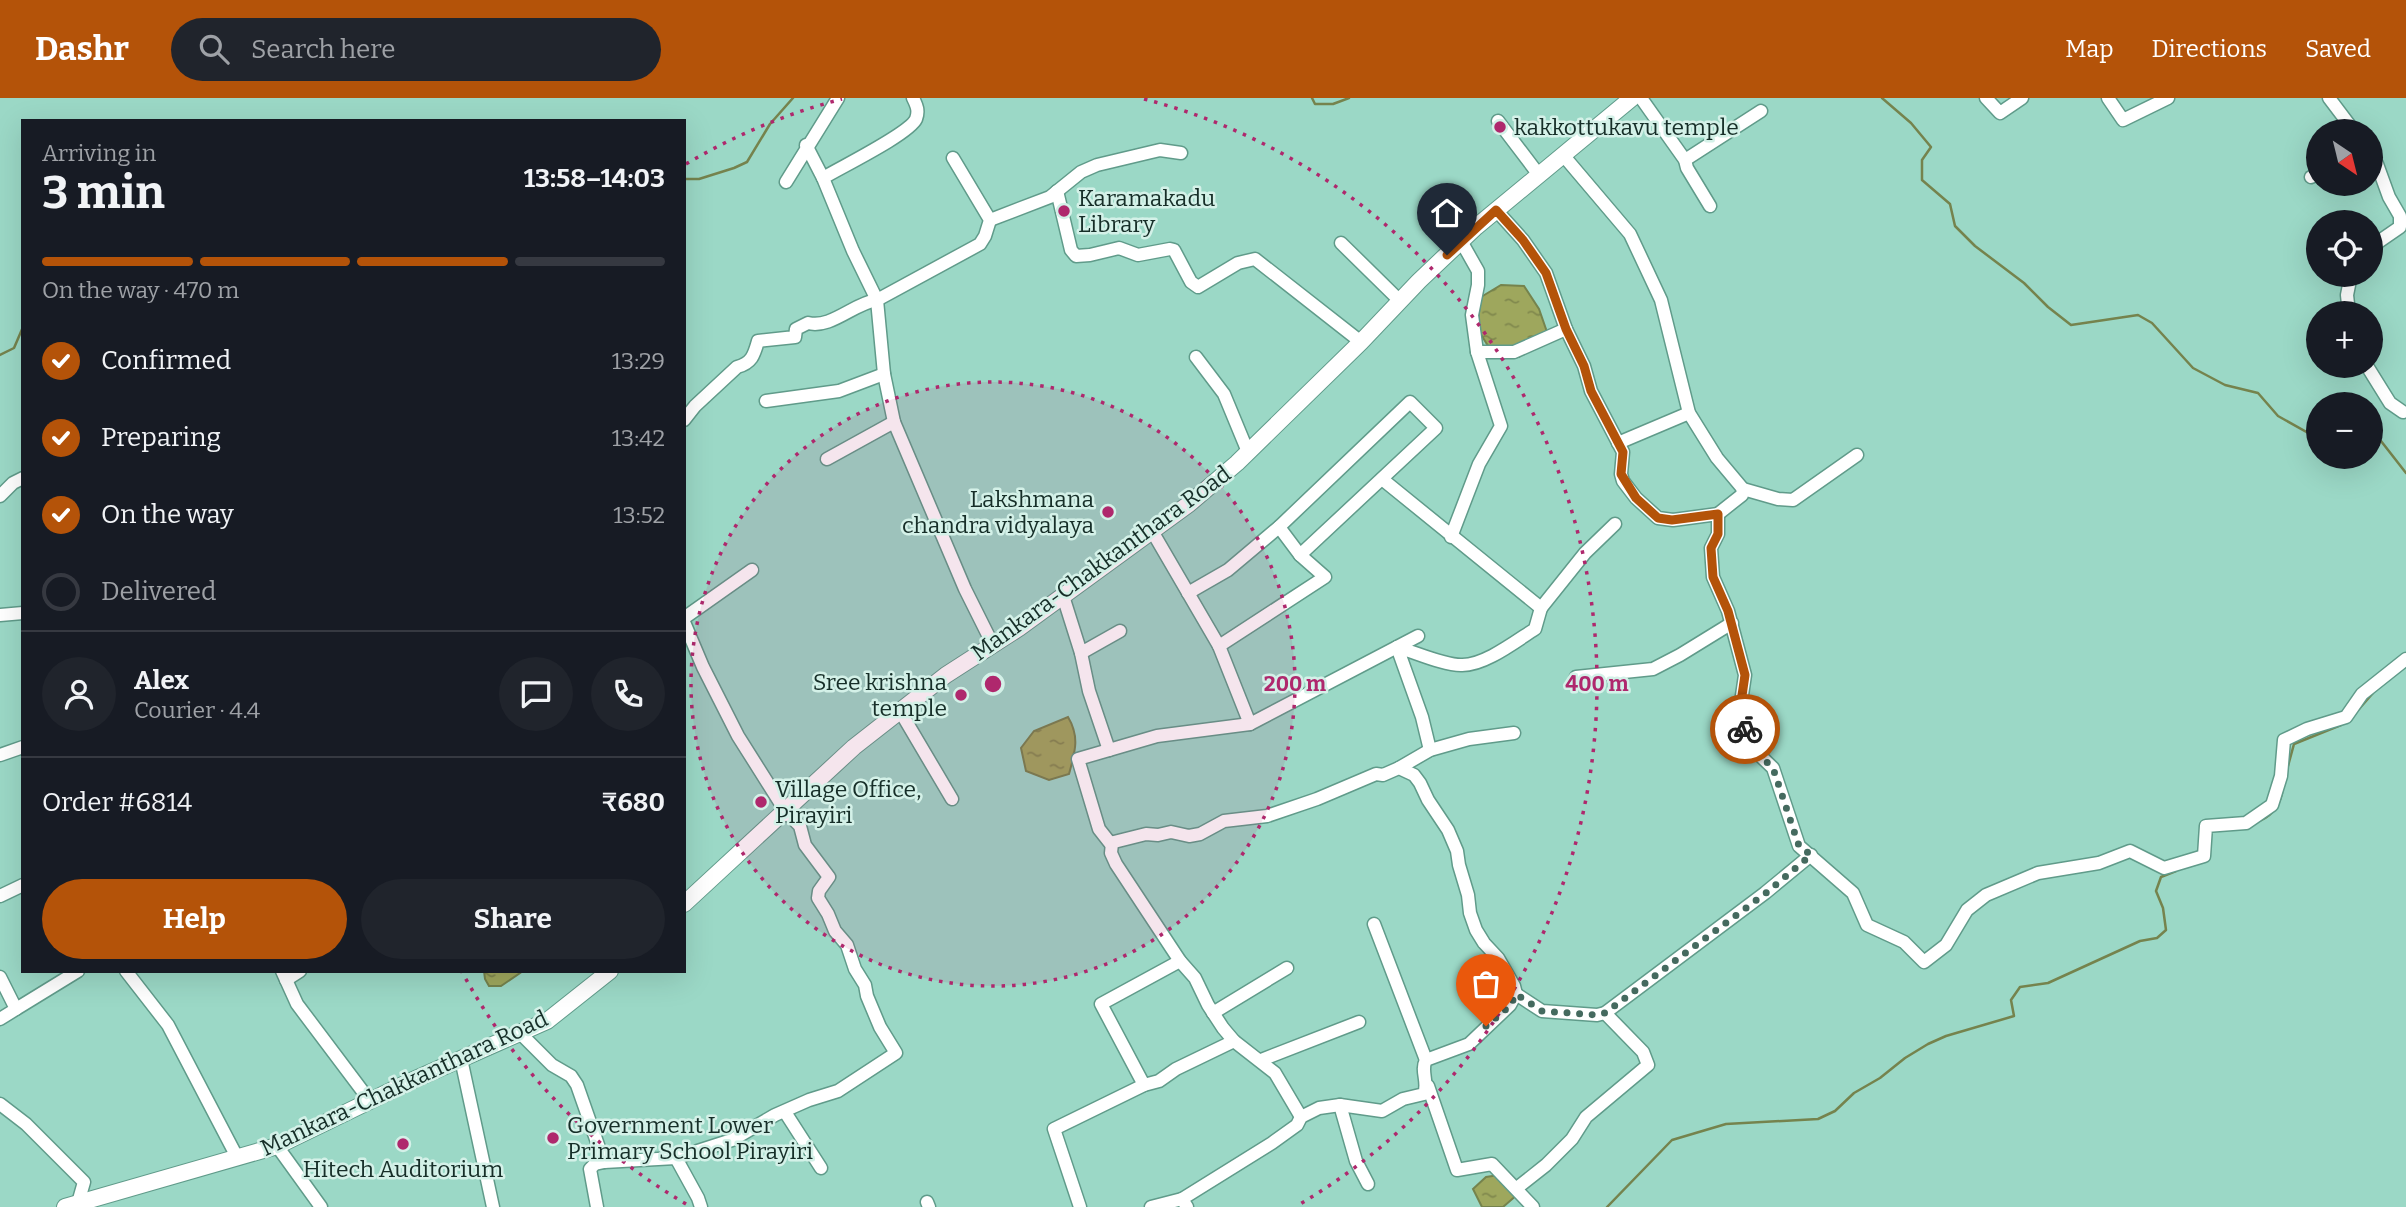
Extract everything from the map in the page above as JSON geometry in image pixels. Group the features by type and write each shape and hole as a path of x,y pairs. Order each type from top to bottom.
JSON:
{"main road":[{"name":"Mankara-Chakkanthara Road","path":"686,902 854,747 900,710 1189,504 1248,452 1461,242 1632,98"},
{"name":"Mankara-Chakkanthara Road","path":"72,1205 277,1146 547,1021 607,973"}],"street":[{"path":"786,182 838,98"},
{"path":"824,178 915,122 918,110 914,98"},
{"path":"1641,98 1685,160 1710,206"},
{"path":"1986,98 2000,113 2022,98"},
{"path":"2108,98 2123,120 2168,98"},
{"path":"2329,98 2345,119"},
{"path":"1685,160 1761,111"},
{"path":"1498,121 1539,175"},
{"path":"807,145 877,300 884,374 894,422 965,589 993,645"},
{"path":"686,417 737,367 746,365 754,357 758,341 795,337 796,330 808,323 815,325 867,301 877,300 980,244 990,220 1050,197 1081,172 1097,165 1160,150 1181,153"},
{"path":"1563,155 1630,234 1661,300 1689,413 1717,458 1743,489 1778,499 1793,500 1857,455"},
{"path":"953,158 990,220"},
{"path":"2383,239 2400,227 2403,219 2384,183"},
{"path":"1057,191 1071,250 1076,256 1090,256 1119,248 1138,255 1174,250 1191,282 1198,287 1238,262 1255,259 1361,342"},
{"path":"1496,210 1546,273 1566,329 1584,366 1591,391 1623,452 1623,481 1636,498 1658,518 1672,520 1718,514 1742,495 1743,489"},
{"path":"1451,537 1479,464 1501,426 1477,352 1472,315 1478,271 1461,242"},
{"path":"1341,243 1400,301"},
{"path":"1477,352 1514,352 1566,329"},
{"path":"1196,357 1224,394 1248,452"},
{"path":"766,401 839,391 884,374"},
{"path":"2374,378 2390,403 2405,412"},
{"path":"1188,593 1228,570 1279,527 1410,402 1436,428 1300,555"},
{"path":"1618,443 1689,413"},
{"path":"827,459 894,422"},
{"path":"0,496 21,479"},
{"path":"1382,479 1541,608"},
{"path":"1718,514 1718,534 1711,548 1713,577 1732,623 1745,675 1740,709 1751,747 1773,768 1799,846 1853,893 1867,925 1904,942 1924,962 1946,946 1967,910 1976,902 1986,895 2038,873 2099,863 2130,850 2164,868 2204,856 2206,826 2246,823 2272,805 2281,776 2284,740 2307,729 2346,717 2362,694 2406,659"},
{"path":"1398,647 1458,666 1472,665 1507,647 1535,629 1541,608 1585,553 1615,524"},
{"path":"1219,646 1325,577 1300,555 1279,527"},
{"path":"1152,531 1219,646 1250,723"},
{"path":"686,619 752,570"},
{"path":"1063,596 1081,653 1089,691 1109,750"},
{"path":"0,615 21,613"},
{"path":"1576,677 1653,669 1732,623"},
{"path":"597,1207 590,1169 595,1164 676,1157 732,1140 746,1130 809,1100 838,1091 896,1053 880,1027 847,945 835,931 818,898 819,891 829,877 805,845 800,825 786,812 738,736 703,667 686,625"},
{"path":"1081,653 1120,631"},
{"path":"1418,636 1250,723 1157,736 1078,759 1099,830 1105,839 1112,843 1146,834 1199,834 1224,821 1266,816 1329,795 1367,776 1383,775 1399,768 1430,750 1469,738 1514,733"},
{"path":"1398,647 1422,717 1430,750"},
{"path":"900,710 952,799"},
{"path":"0,755 21,748"},
{"path":"1399,768 1414,775 1448,830 1457,851 1476,930 1483,943 1498,958 1516,994 1510,1006 1469,1044 1426,1060 1423,1065 1428,1086 1457,1170 1492,1164 1533,1207"},
{"path":"1112,843 1111,853 1116,864 1180,961 1195,978 1213,1013 1234,1041 1275,1073 1301,1117"},
{"path":"1516,994 1542,1011 1597,1015 1605,1013 1766,893 1811,855"},
{"path":"0,896 21,886"},
{"path":"1374,924 1426,1060"},
{"path":"1144,1085 1101,1004 1180,961"},
{"path":"1213,1013 1287,968"},
{"path":"0,1019 75,973"},
{"path":"128,973 168,1025 237,1157"},
{"path":"284,976 297,1004 370,1101"},
{"path":"0,977 16,1009"},
{"path":"1517,1188 1546,1165 1572,1139 1586,1116 1604,1099 1648,1065 1643,1052 1605,1013"},
{"path":"1261,1060 1359,1021"},
{"path":"520,1033 552,1065 571,1076 577,1085 604,1162"},
{"path":"1080,1207 1054,1129 1144,1085 1159,1081 1177,1069 1234,1041"},
{"path":"461,1059 493,1207"},
{"path":"1151,1207 1184,1203 1297,1125 1301,1117 1319,1108 1340,1105 1382,1111 1403,1099 1424,1094 1428,1086"},
{"path":"0,1104 26,1124 84,1182 72,1205"},
{"path":"1340,1105 1356,1161 1368,1184"},
{"path":"785,1112 821,1168"},
{"path":"277,1146 321,1207"},
{"path":"676,1157 701,1207"}],"water":[{"path":"1501,285 1524,286 1539,309 1548,335 1519,357 1493,354 1477,328 1481,297"},
{"path":"1068,717 1075,738 1069,774 1049,780 1026,771 1021,748 1034,731"},
{"path":"484,973 520,973 501,986 489,986"},
{"path":"1499,1175 1518,1194 1503,1207 1482,1207 1473,1189 1486,1177"}],"waterway":[{"path":"686,179 699,179 747,162 770,124 793,98"},
{"path":"1312,98 1315,104 1333,104 1349,98"},
{"path":"1882,98 1911,123 1931,147 1922,160 1922,180 1950,204 1955,226 1975,246 2024,283 2048,307 2071,325 2138,315 2152,323 2193,368 2225,385 2258,393 2278,416 2306,432"},
{"path":"0,355 14,348 21,332"},
{"path":"2383,444 2406,473"},
{"path":"2359,709 2373,693"},
{"path":"2288,766 2294,744 2341,725"},
{"path":"2256,822 2273,811 2282,793"},
{"path":"1607,1207 1672,1140 1726,1124 1818,1119 1835,1111 1854,1093 1928,1044 2014,1016 2011,1000 2020,987 2048,983 2140,941 2157,938 2166,930 2163,908 2156,891 2161,877 2176,871"}],"way so far":[{"path":"1486,1026 1510,1006 1516,994 1542,1011 1597,1015 1605,1013 1766,893 1811,855 1799,846 1773,768 1751,747 1745,729"}],"place":[{"name":"kakkottukavu temple","path":"1500,127"},
{"name":"Karamakadu Library","path":"1064,211"},
{"name":"Lakshmana chandra vidyalaya","path":"1108,512"},
{"name":"Sree krishna temple","path":"961,695"},
{"name":"Village Office, Pirayiri","path":"761,802"},
{"name":"Government Lower Primary School Pirayiri","path":"553,1138"},
{"name":"Hitech Auditorium","path":"403,1144"}],"route":[{"path":"1447,255 1496,210 1523,240 1546,273 1566,329 1584,366 1591,391 1623,452 1623,481 1636,498 1658,518 1672,520 1718,514 1718,534 1711,548 1713,577 1728,611 1745,675 1740,709 1745,729"}]}
